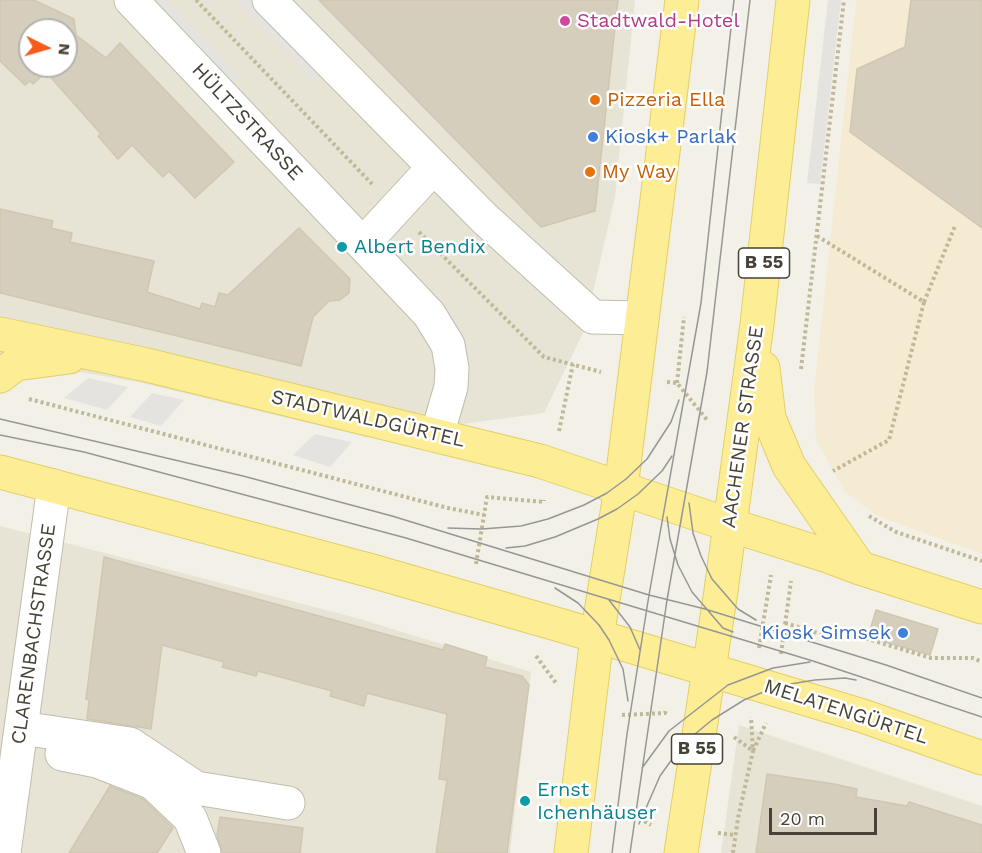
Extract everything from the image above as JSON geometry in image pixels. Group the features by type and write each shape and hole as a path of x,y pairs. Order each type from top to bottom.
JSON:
{"main road":[{"path":"571,853 597,637 621,488 682,0"},
{"name":"AACHENER STRASSE","path":"683,841 757,324 793,0"},
{"path":"757,324 769,418 789,466 860,568"},
{"name":"STADTWALDGÜRTEL","path":"0,334 98,354 437,435 555,466 730,525"},
{"path":"11,387 16,364 98,354"},
{"path":"0,472 372,571 709,669"},
{"path":"730,525 982,607"},
{"name":"MELATENGÜRTEL","path":"709,669 772,705 863,716 982,758"}],"street":[{"name":"HÜLTZSTRASSE","path":"131,0 429,314 448,345 452,368 451,387 437,435"},
{"path":"270,0 433,168 592,317 642,318"},
{"path":"363,244 433,168"},
{"name":"CLARENBACHSTRASSE","path":"4,853 14,756 54,486"},
{"path":"14,756 129,744 196,788 288,803"},
{"path":"14,756 97,760 153,783 190,818 204,853"}],"path":[{"path":"196,0 395,208 544,357 635,378 676,383 715,430"},
{"path":"800,374 844,0"},
{"path":"809,497 836,468 889,440 924,302 955,226"},
{"path":"817,236 924,302"},
{"path":"676,383 684,317"},
{"path":"475,568 487,497 544,502 555,466 573,364"},
{"path":"11,387 426,502 484,515"},
{"path":"859,510 896,532 982,561"},
{"path":"733,853 753,751 772,705 796,546"},
{"path":"515,613 532,650 556,683"},
{"path":"785,623 834,638"},
{"path":"840,635 840,631 931,657 973,658 982,662"},
{"path":"589,712 613,715 665,713 667,695 678,696 753,751"},
{"path":"751,711 753,751"},
{"path":"603,816 640,819 683,841 735,835"}],"shaded area":[{"path":"0,0 635,0 615,197 584,331 544,413 366,437 138,382 0,358"},
{"path":"147,0 166,0 240,77 230,86"},
{"path":"235,0 251,0 322,72 314,80"},
{"path":"828,0 841,0 820,184 807,183"},
{"path":"856,0 982,0 982,554 877,516 845,492 816,440 814,391"},
{"path":"88,378 128,387 107,410 64,398"},
{"path":"152,393 184,400 161,426 130,417"},
{"path":"315,434 352,442 330,467 293,455"},
{"path":"0,526 357,618 531,672 510,853 0,853"},
{"path":"739,725 982,806 982,853 721,853"}],"building":[{"path":"0,0 34,0 72,18 18,18 18,78 40,78 33,84 30,81 25,85 0,61"},
{"path":"319,0 618,0 595,211 541,227"},
{"path":"911,0 982,0 982,228 850,132 857,69 905,47"},
{"path":"78,37 106,58 120,43 234,162 195,198 169,171 163,177 132,145 118,159 98,136 101,134 51,78 78,78"},
{"path":"0,209 53,221 51,228 72,233 70,242 154,261 147,292 200,309 202,303 215,307 219,293 228,295 299,228 350,279 349,293 340,300 329,301 313,317 301,366 0,293"},
{"path":"104,557 443,650 445,644 487,657 485,667 522,676 529,685 507,853 436,853 447,780 439,779 447,714 367,693 364,706 330,696 332,691 258,671 256,676 222,667 224,662 162,645 151,729 87,719 89,700 86,699"},
{"name":"Kiosk Simsek","path":"876,610 938,629 930,655 868,637"},
{"path":"767,774 857,789 856,797 907,806 909,802 982,825 982,853 756,853"},
{"path":"110,786 143,799 173,828 157,853 69,853"},
{"path":"220,817 303,828 300,853 222,853 217,835"}],"tram line":[{"path":"612,853 627,734 649,595 701,303 734,0"},
{"path":"630,853 667,600 707,372 750,0"},
{"path":"448,528 482,529 521,526 548,519 607,493 647,459 671,422 679,400"},
{"path":"0,419 243,476 392,516 649,595 705,609 886,665 982,698"},
{"path":"0,435 84,452 406,538 813,661 982,717"},
{"path":"506,548 525,546 555,537 617,509 638,494 662,471 672,456"},
{"path":"689,503 693,533 712,579 738,609 756,620"},
{"path":"667,517 670,539 678,565 692,592 723,628 733,632"},
{"path":"555,588 578,603 599,625 609,640 623,669 628,701"},
{"path":"609,600 630,627 640,650"},
{"path":"642,768 669,731 728,685 773,668 810,662"},
{"path":"639,824 660,776 683,744 712,720 744,700 778,686 815,680 845,678 856,680"}],"place":[{"name":"Stadtwald-Hotel","path":"565,21"},
{"name":"Pizzeria Ella","path":"595,100"},
{"name":"Kiosk+ Parlak","path":"593,137"},
{"name":"My Way","path":"590,172"},
{"name":"Albert Bendix","path":"342,247"},
{"name":"Kiosk Simsek","path":"903,633"},
{"name":"Ernst Ichenhäuser","path":"525,801"}]}
